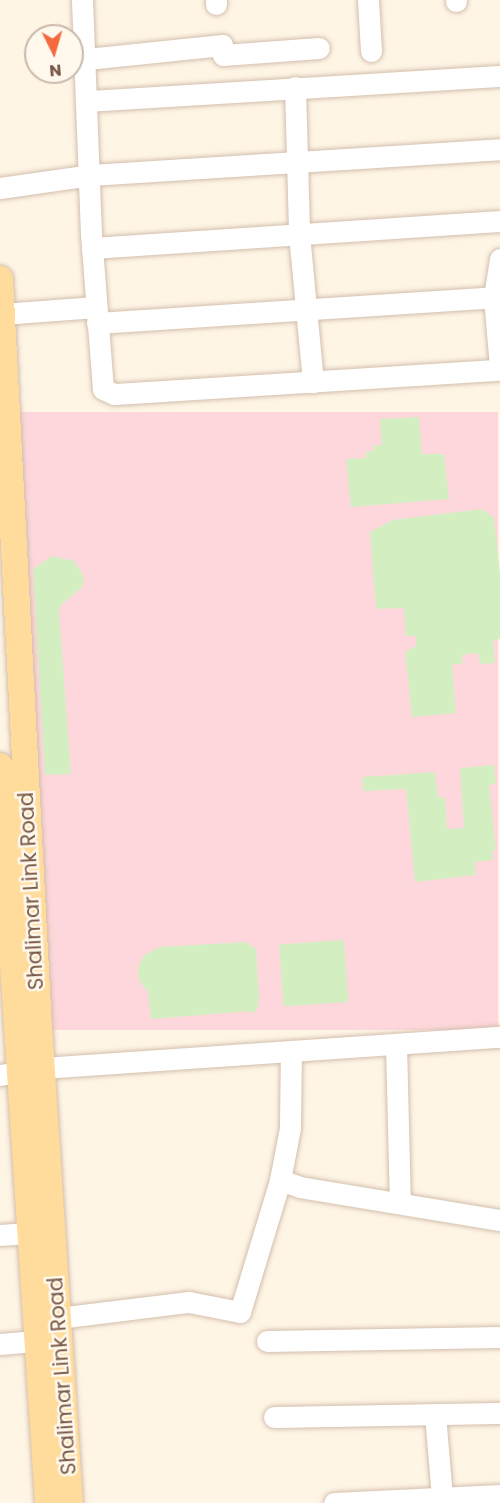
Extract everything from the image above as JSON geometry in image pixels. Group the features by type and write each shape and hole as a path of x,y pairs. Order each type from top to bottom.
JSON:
{"main road":[{"name":"Shalimar Link Road","path":"0,279 3,315 18,1043 28,1233 48,1503"},
{"name":"Shalimar Link Road","path":"0,766 5,954 18,1043"},
{"name":"Shalimar Link Road","path":"20,1072 58,1318 70,1503"}],"street":[{"path":"82,0 87,59 92,248 100,379 103,389 114,394 500,369 494,297 500,259"},
{"path":"368,0 370,51"},
{"path":"87,59 222,45 223,55 319,48"},
{"path":"88,101 500,76"},
{"path":"295,87 299,161 299,234 313,382"},
{"path":"0,188 90,175 500,148"},
{"path":"92,248 500,221"},
{"path":"3,315 97,315 306,309 494,297"},
{"path":"20,1072 500,1037"},
{"path":"396,1044 400,1203"},
{"path":"58,1318 189,1302 240,1312 280,1180 290,1128 291,1051"},
{"path":"280,1180 300,1187 500,1220"},
{"path":"0,1235 28,1233"},
{"path":"267,1341 500,1337"},
{"path":"0,1344 36,1341"},
{"path":"274,1417 500,1413"},
{"path":"435,1414 435,1500"},
{"path":"334,1503 435,1500 500,1495"}],"shaded area":[{"path":"20,412 498,412 498,1030 20,1030"}],"green space":[{"path":"419,417 422,454 444,454 449,499 351,507 346,459 366,458 366,452 374,451 373,445 382,445 380,419"},
{"path":"482,509 494,518 500,574 500,639 493,640 495,663 480,664 478,653 462,655 463,663 452,665 456,713 412,717 405,652 416,646 416,636 406,636 404,608 376,609 370,532 393,520"},
{"path":"52,556 74,561 84,577 82,587 60,606 59,612 71,774 45,775 33,569"},
{"path":"494,765 496,784 489,785 496,850 492,850 493,860 475,862 476,875 415,882 406,789 363,791 362,777 435,772 438,798 445,797 447,829 464,828 460,768"},
{"path":"344,940 348,1002 283,1006 279,945"},
{"path":"246,942 256,949 259,998 258,1007 252,1015 251,1011 151,1019 148,992 139,980 138,968 144,955 160,947"}]}
